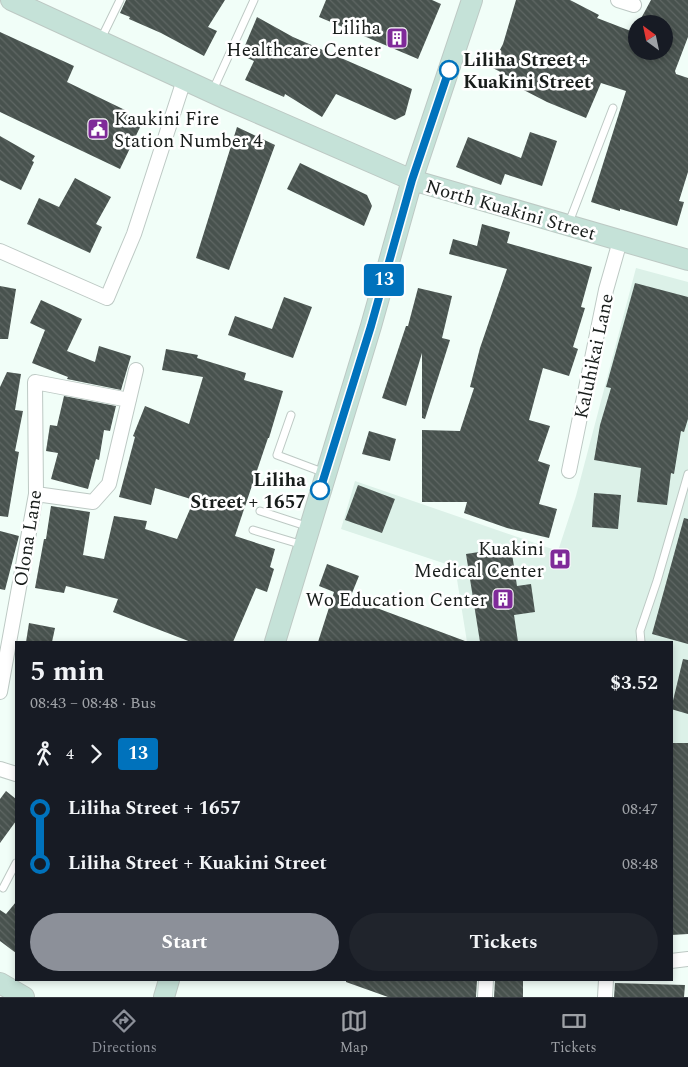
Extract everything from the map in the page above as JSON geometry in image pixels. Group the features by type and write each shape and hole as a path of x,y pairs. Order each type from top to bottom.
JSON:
{"street":[{"name":"North Kuakini Street","path":"10,0 212,93 412,180 620,242 688,260"},
{"path":"275,641 371,326 412,180 472,0"},
{"path":"618,0 634,5"},
{"path":"0,251 107,298 134,234 184,80"},
{"name":"Kaluhikai Lane","path":"569,470 606,290 620,242"},
{"path":"36,494 93,502 109,484 136,370"},
{"name":"Olona Lane","path":"0,692 36,494 36,382 129,400"},
{"path":"0,769 15,774"},
{"path":"673,961 688,959"},
{"path":"164,997 169,981"},
{"path":"485,997 486,981"},
{"path":"605,997 606,981"},
{"path":"0,983 24,997"}],"lane":[{"path":"100,41 120,0"},
{"path":"212,93 254,0"},
{"path":"568,225 613,108"},
{"path":"291,415 277,455 325,473"},
{"path":"641,641 640,632 688,474"},
{"path":"260,511 306,536"},
{"path":"253,530 306,536"},
{"path":"3,888 15,865"}],"shaded area":[{"name":"Kuakini Medical Center","path":"636,268 688,282 688,853 673,854 673,641 467,641 455,567 341,529 355,481 558,551 576,496"}],"building":[{"path":"126,0 225,0 208,27 217,31 204,56 120,13"},
{"name":"Liliha Healthcare Center","path":"326,0 432,0 441,4 418,59 319,17"},
{"path":"516,0 570,0 599,15 597,18 628,30 628,60 673,60 673,15 643,15 651,0 688,0 688,37 675,71 676,74 688,78 688,172 679,201 684,202 677,226 591,202 626,91 601,83 586,118 547,102 512,84 514,79 491,67 503,44"},
{"path":"257,17 293,37 412,89 405,115 395,120 336,94 322,117 285,94 284,97 245,80 254,61 241,55"},
{"path":"0,32 74,66 67,82 125,110 124,113 143,121 120,169 0,112"},
{"path":"237,127 275,145 229,270 196,258"},
{"path":"530,132 557,141 542,186 505,174 501,185 456,167 468,137 521,158"},
{"path":"0,136 35,156 21,190 0,180"},
{"path":"300,163 367,195 372,206 364,226 287,189"},
{"path":"75,178 111,197 96,224 102,227 90,253 27,224 39,198 59,207"},
{"path":"482,224 510,232 507,243 592,267 581,307 585,308 573,347 578,349 569,376 543,368 529,420 550,426 538,461 550,465 539,504 557,509 549,538 507,528 464,513 467,502 422,502 422,430 460,431 474,388 470,387 480,348 507,269 449,254 453,239 477,246"},
{"path":"635,283 688,297 688,419 684,432 681,431 674,474 671,473 667,505 637,502 641,468 594,460 600,425 611,388 606,387"},
{"path":"0,286 16,289 8,339 0,339"},
{"path":"418,288 452,296 442,338 450,340 425,419 422,418 422,353 406,406 382,398 406,326 408,326"},
{"path":"284,297 312,307 293,358 228,335 235,316 272,329"},
{"path":"41,300 82,319 67,351 95,362 99,346 131,356 121,390 67,379 68,377 32,363 45,330 30,323"},
{"path":"166,349 198,355 197,358 246,373 244,380 283,391 235,536 275,549 270,567 274,569 267,592 256,588 233,641 188,641 113,612 118,599 66,586 64,593 35,588 51,506 90,512 83,555 104,559 114,516 147,521 145,529 177,539 194,500 155,488 151,505 119,497 135,437 133,436 145,406 189,424 203,377 162,370"},
{"path":"7,372 21,374 15,410 23,411 15,451 19,452 8,517 0,516 0,387"},
{"path":"64,396 116,406 110,431 104,430 99,460 96,459 88,489 51,479 58,453 46,451 50,425 57,426"},
{"path":"369,431 396,439 390,461 362,454"},
{"path":"358,485 395,499 382,533 345,520"},
{"path":"594,493 621,495 618,529 592,527"},
{"path":"684,518 688,519 688,644 652,634"},
{"path":"0,531 19,536 5,590 0,589"},
{"name":"Wo Education Center","path":"511,547 517,586 531,584 535,612 514,615 518,641 480,641 466,554"},
{"path":"327,564 359,576 350,598 465,641 318,641 334,592 319,586"},
{"path":"29,623 55,628 52,641 26,641"},
{"path":"683,659 688,660 688,714 673,710 673,701"},
{"path":"673,743 688,743 688,934 673,935"},
{"path":"6,791 15,798 15,822 0,843 0,799"},
{"path":"15,903 15,952 0,941 0,910 6,914"},
{"path":"477,981 476,997 388,997 346,982"},
{"path":"495,981 523,981 523,997 494,997"},
{"path":"615,983 685,985 684,997 614,997"}],"bus line":[{"name":"13","path":"320,490 371,326 412,180 449,70"}],"place":[{"name":"Liliha Healthcare Center","path":"397,38"},
{"name":"Liliha Street + Kuakini Street","path":"449,70"},
{"name":"Kaukini Fire Station Number 4","path":"98,129"},
{"name":"Liliha Street + 1657","path":"320,490"},
{"name":"Kuakini Medical Center","path":"560,559"},
{"name":"Wo Education Center","path":"503,599"}]}
